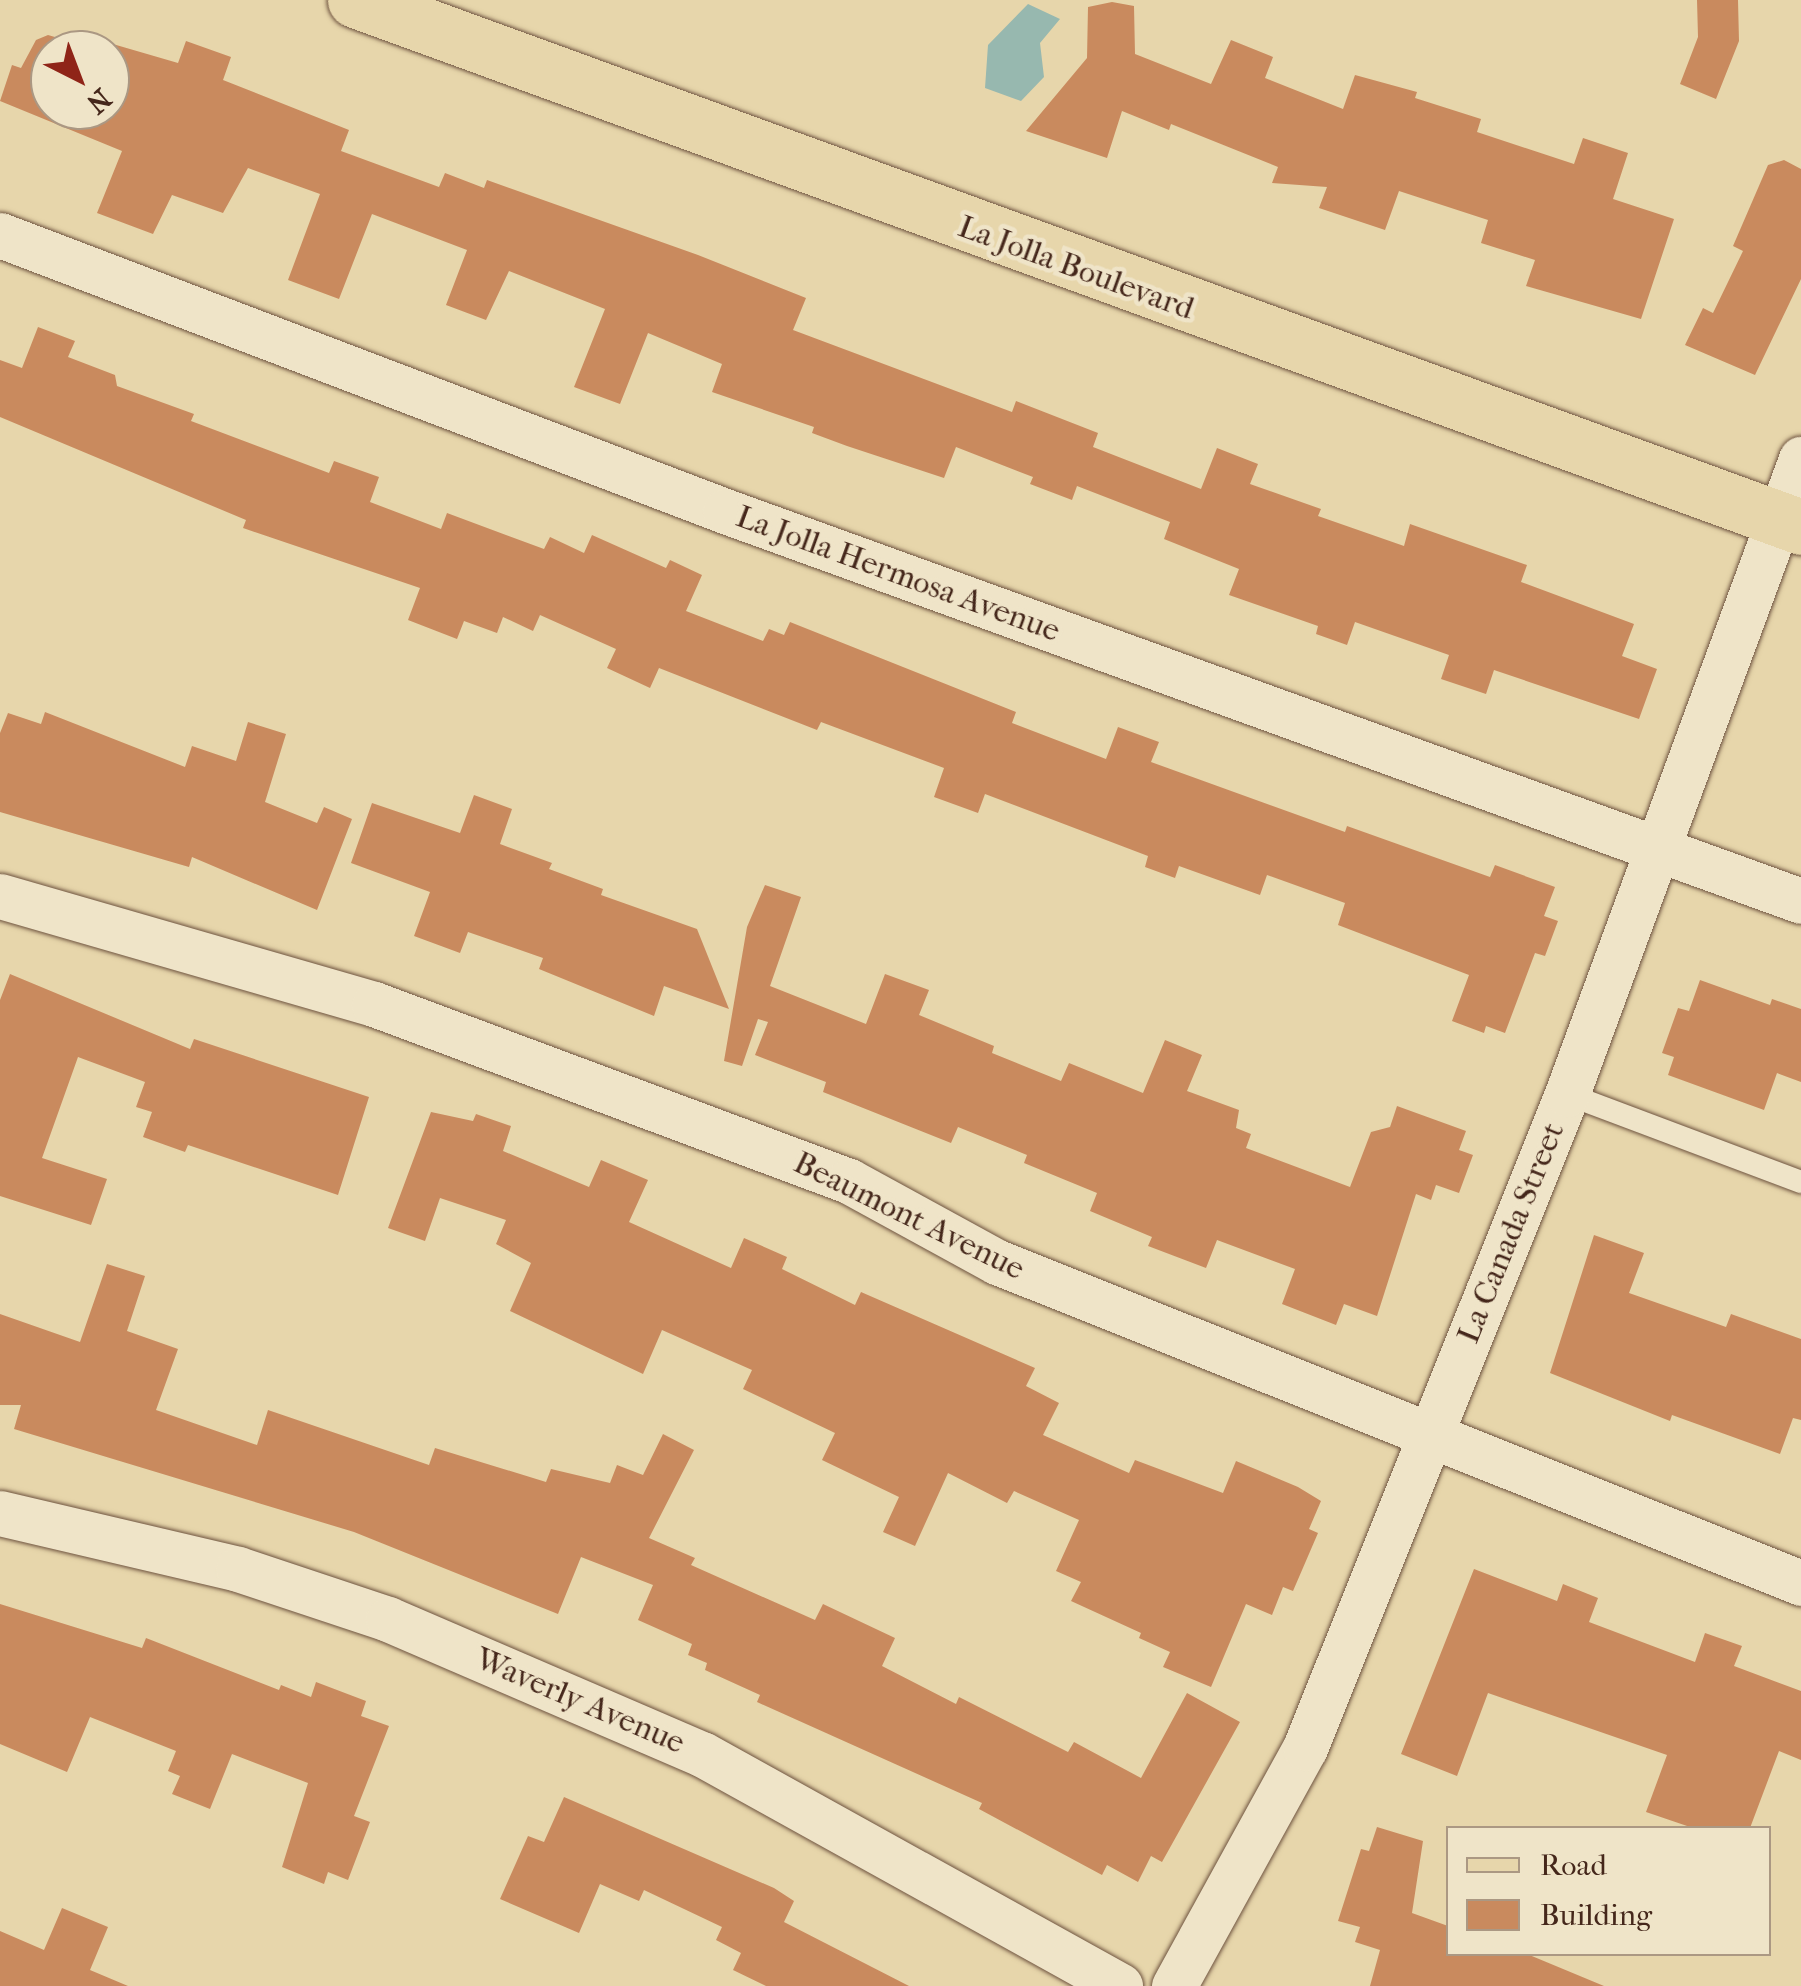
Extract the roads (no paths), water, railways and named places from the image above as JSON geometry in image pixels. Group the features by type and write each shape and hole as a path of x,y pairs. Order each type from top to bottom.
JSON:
{"main road":[{"name":"La Jolla Boulevard","path":"355,0 928,214 1790,523"}],"street":[{"name":"La Jolla Hermosa Avenue","path":"0,234 724,511 1656,845 1801,901"},
{"name":"La Canada Street","path":"1174,1986 1305,1748 1568,1094 1656,845 1790,523 1801,460"},
{"name":"Beaumont Avenue","path":"0,896 374,1004 849,1181 997,1262 1428,1438 1801,1583"},
{"name":"Waverly Avenue","path":"0,1513 238,1569 388,1618 702,1754 1120,1986"}],"lane":[{"path":"1568,1094 1801,1182"}],"water":[{"path":"1028,4 1060,19 1040,43 1044,77 1021,101 985,88 988,45"}]}
